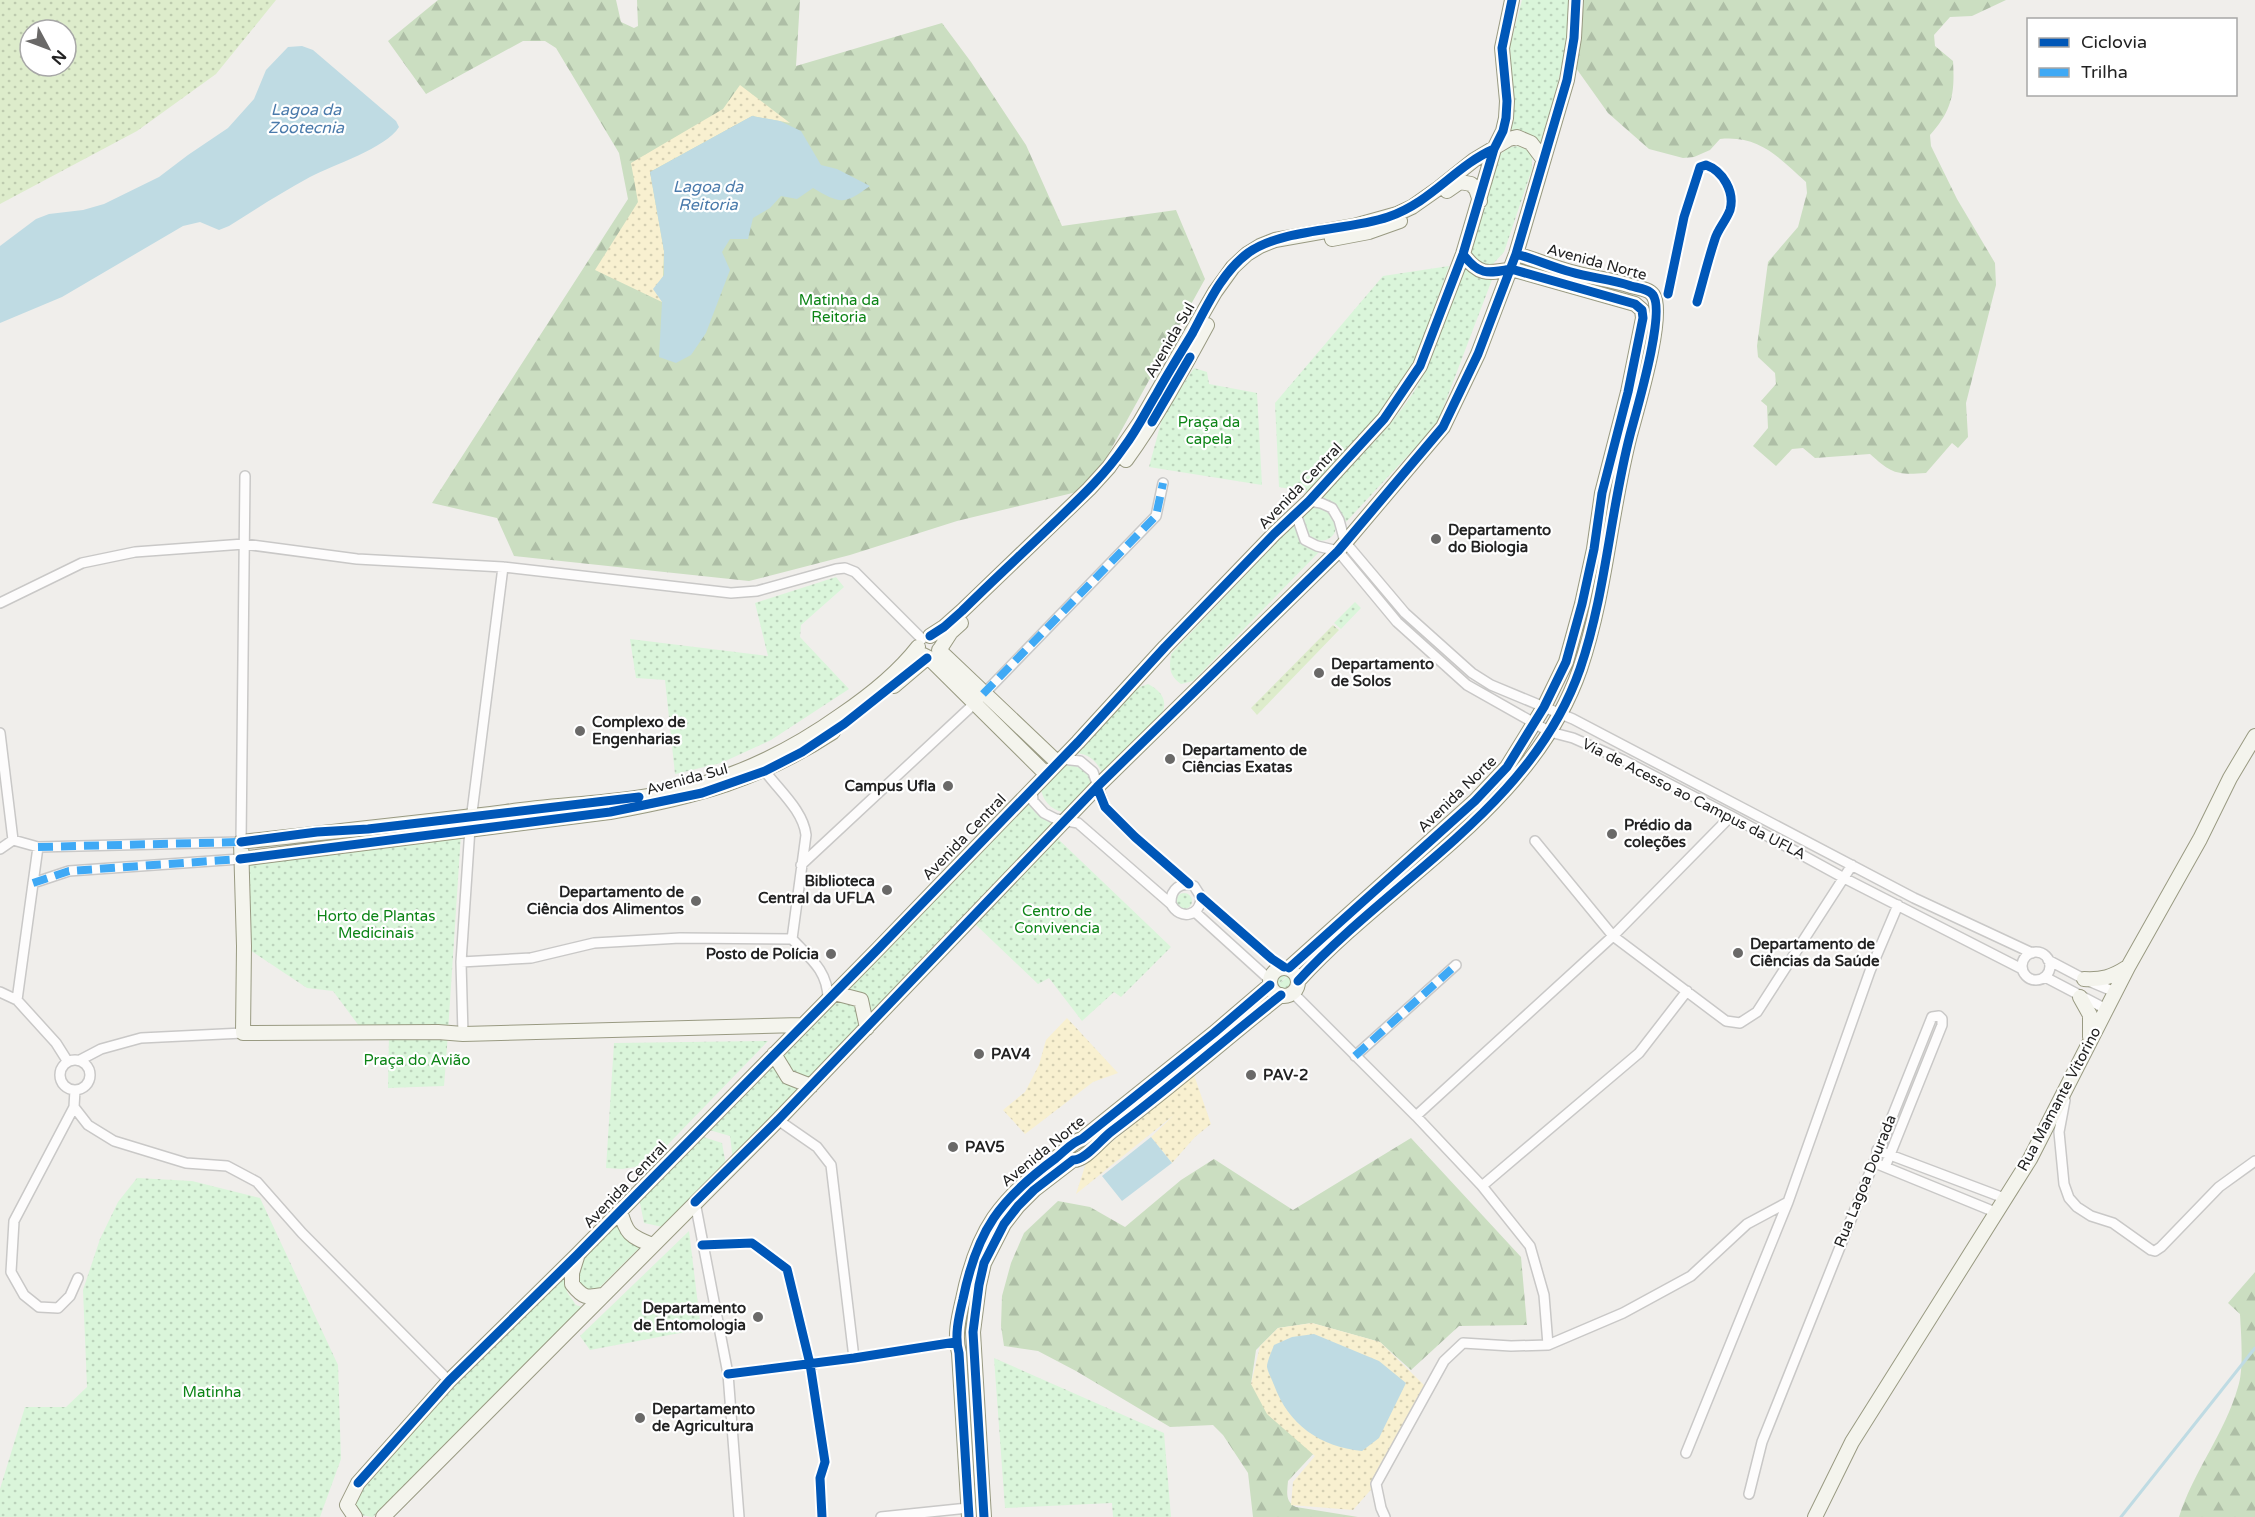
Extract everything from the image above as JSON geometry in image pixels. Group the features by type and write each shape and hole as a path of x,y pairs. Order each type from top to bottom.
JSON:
{"street":[{"name":"Avenida Central","path":"350,1513 358,1483 448,1381 577,1255 831,996 1059,761 1165,647 1309,501 1384,419 1420,366 1463,254 1469,227 1480,201 1494,149 1503,131 1506,118 1502,48 1512,0"},
{"path":"383,1517 778,1120 1097,788 1341,547 1443,427 1478,354 1516,254 1567,80 1574,38 1576,0"},
{"name":"Avenida Sul","path":"929,648 944,627 1089,489 1109,467 1140,422 1215,292 1233,267 1247,254 1275,240 1354,226 1397,214 1421,201 1474,160 1509,139 1518,137 1531,143 1542,159"},
{"name":"Avenida Sul","path":"240,859 662,793 693,787 762,767 856,705 951,632 1080,511 1125,461 1142,438 1182,372 1229,285 1254,258 1271,250 1384,228 1430,204 1460,182 1471,184 1476,189 1480,201"},
{"path":"1463,254 1471,266 1480,271 1493,273 1511,269"},
{"name":"Avenida Norte","path":"968,1512 958,1343 959,1315 969,1268 981,1238 998,1211 1014,1191 1071,1154 1085,1158 1100,1140 1290,990 1488,808 1513,783 1550,732 1580,670 1598,604 1625,453 1655,330 1656,303 1648,291 1574,273 1516,254"},
{"name":"Avenida Norte","path":"1287,968 1475,801 1508,767 1544,707 1566,662 1582,604 1594,549 1602,493 1628,392 1643,314 1635,304 1511,269"},
{"path":"243,1033 244,946 240,859 245,476"},
{"path":"801,865 979,699 1156,516 1163,483"},
{"path":"1309,501 1332,508 1339,520 1341,547"},
{"path":"1296,514 1305,540 1317,546 1341,547"},
{"path":"0,603 82,563 135,552 244,544 357,559 503,567 731,593 757,591 845,568 855,572 979,699 1046,774"},
{"name":"Via de Acesso ao Campus da UFLA","path":"1341,547 1405,613 1472,673 1491,685 1560,714 1914,898 2032,953"},
{"name":"Via de Acesso ao Campus da UFLA","path":"1341,547 1397,622 1475,690 1550,732 1573,738 1623,760 1844,878 2022,969"},
{"path":"463,1034 461,962 471,823 503,567"},
{"path":"979,699 1059,761 1080,761 1087,766 1095,776 1105,807 1135,837 1199,891 1200,905 1195,912 1182,914 1177,912 1171,904 1078,823 1056,819 1040,810 1033,801 1032,789"},
{"path":"0,733 13,840"},
{"name":"Rua Mamante Vitorino","path":"1815,1517 1852,1442 2030,1159 2089,1040 2200,838 2230,778 2255,736"},
{"path":"762,767 805,827 806,835 792,939"},
{"path":"1416,1116 1613,936 1731,816"},
{"name":"Avenida Sul","path":"241,842 471,823"},
{"path":"13,840 38,847 241,842"},
{"path":"0,849 13,840"},
{"path":"1534,841 1613,936 1726,1022 1740,1023 1757,1012 1852,865"},
{"path":"17,1000 38,847"},
{"path":"33,883 69,871 240,859"},
{"path":"1171,904 1172,893 1175,889 1189,884"},
{"path":"1201,897 1272,959 1296,973 1290,990"},
{"path":"1686,1453 1788,1202 1870,971 1898,905"},
{"path":"1195,912 1270,982 1274,991 1290,990 1416,1116 1482,1186 1530,1246 1544,1295 1548,1345"},
{"path":"461,962 531,958 594,942 680,938 792,939 822,971 831,996 861,999 867,1028"},
{"path":"2106,1009 2045,977 2029,979 2022,969 2024,959 2032,953 2042,954 2048,960 2084,979 2115,992"},
{"path":"2045,977 2049,970 2048,960"},
{"path":"1355,1056 1456,965"},
{"path":"2084,979 2101,980 2128,967"},
{"path":"1270,982 1274,971 1287,968"},
{"name":"Avenida Norte","path":"984,1517 974,1332 984,1263 1004,1224 1018,1206 1071,1154 1074,1142 1082,1139 1206,1040 1270,982"},
{"path":"0,992 17,1000 56,1043 68,1062"},
{"path":"1482,1186 1640,1053 1687,992"},
{"path":"2080,997 2090,1015 2089,1040"},
{"name":"Rua Lagoa Dourada","path":"1749,1494 1762,1442 1872,1162 1932,1017 1939,1016 1942,1019 1942,1025 1890,1155"},
{"path":"80,1060 87,1065 90,1073 89,1081 83,1088 75,1090 67,1088 60,1074 68,1062 80,1060 101,1049 141,1038 243,1033 448,1032 463,1034 801,1025"},
{"path":"774,1054 788,1077 811,1086"},
{"path":"2067,1087 2059,1132 2064,1184 2069,1198 2077,1207 2091,1216 2113,1223 2151,1250 2155,1251 2161,1246 2219,1187 2255,1161"},
{"path":"75,1090 74,1107 14,1221 11,1272 24,1295 39,1306 58,1308 69,1296 78,1278"},
{"path":"74,1107 88,1125 114,1141 186,1162 227,1166 258,1182 302,1233 448,1381"},
{"path":"778,1120 817,1147 831,1166 854,1358"},
{"path":"1082,1139 1089,1144 1091,1150"},
{"path":"1877,1150 2004,1198"},
{"path":"1885,1167 1890,1155"},
{"path":"1872,1162 1995,1212"},
{"path":"1961,1198 1968,1184"},
{"path":"695,1202 728,1374 739,1517"},
{"path":"1385,1517 1376,1484 1444,1361 1462,1343 1511,1346 1548,1345 1623,1313 1691,1276 1747,1224 1788,1202"},
{"path":"620,1210 624,1228 632,1237 652,1245"},
{"path":"702,1245 752,1243 787,1269 810,1364 825,1462 820,1478 822,1517"},
{"path":"577,1255 572,1273 572,1284 579,1293 588,1298 603,1295"},
{"path":"958,1343 965,1329 974,1332"},
{"path":"728,1374 958,1343"},
{"path":"958,1343 966,1354 974,1348"},
{"path":"881,1517 968,1512"}],"green space":[{"path":"0,0 276,0 216,74 137,131 0,204"},
{"name":"Matinha da Reitoria","path":"438,0 616,0 621,22 634,28 638,26 637,0 800,0 796,66 942,23 1026,145 1062,226 1176,210 1205,279 1089,489 957,521 850,555 749,581 514,556 497,518 432,503 628,199 619,153 556,48 545,41 523,41 426,94 388,41"},
{"path":"1522,0 1569,0 1564,55 1540,144 1511,132 1514,118 1510,46"},
{"path":"1578,0 2006,0 1972,16 1950,17 1934,35 1935,46 1953,61 1953,83 1947,109 1930,135 1931,146 1957,199 1995,263 1996,285 1966,403 1968,437 1958,448 1952,443 1926,473 1908,474 1895,472 1870,454 1815,458 1803,448 1792,449 1776,466 1753,446 1768,428 1767,406 1761,401 1776,384 1775,373 1758,357 1757,346 1768,262 1798,227 1807,193 1806,182 1768,150 1747,141 1720,139 1710,150 1694,157 1683,158 1649,149 1608,113 1571,61 1564,44 1575,32"},
{"path":"1517,146 1526,149 1532,155 1532,169 1504,252 1493,264 1485,265 1472,258 1470,250 1496,158 1509,147"},
{"path":"1449,266 1415,361 1378,415 1307,492 1279,487 1275,403 1383,276"},
{"path":"1462,266 1473,274 1493,277 1437,424 1346,522 1335,504 1319,497 1385,430 1415,390 1439,339"},
{"name":"Praça da capela","path":"1194,368 1207,372 1209,384 1257,393 1262,485 1149,467 1163,415"},
{"path":"1319,506 1331,516 1335,526 1333,535 1321,541 1308,534 1303,521 1309,509"},
{"path":"1294,523 1303,541 1320,551 1193,681 1181,684 1174,678 1171,671 1171,654"},
{"path":"836,577 844,587 801,625 800,637 849,689 771,740 721,763 675,774 665,680 636,678 630,639 768,656 755,603"},
{"path":"1355,602 1361,608 1341,629 1334,623"},
{"path":"1333,625 1339,630 1257,715 1251,708"},
{"path":"1148,684 1161,694 1164,702 1163,712 1160,718 1103,775 1092,759 1084,754 1073,753 1137,688"},
{"path":"1063,763 1081,768 1091,778 1091,785 1063,812 1048,804 1041,788"},
{"path":"1029,800 1038,815 1054,821 870,1018 840,991"},
{"name":"Horto de Plantas Medicinais","path":"461,834 448,1032 362,1030 333,991 307,988 244,946 240,861"},
{"name":"Centro de Convivencia","path":"1056,837 1171,947 1121,997 1114,992 1082,1021 1049,978 1038,984 974,923"},
{"path":"1184,893 1190,895 1192,901 1190,907 1184,909 1178,907 1176,901 1178,895"},
{"path":"1283,969 1291,971 1279,984 1292,973 1296,979 1295,988 1285,994 1273,988 1272,979"},
{"path":"836,997 859,1002 862,1025 809,1080 787,1070 778,1054"},
{"name":"Praça do Avião","path":"389,1034 448,1034 444,1086 388,1088"},
{"path":"768,1041 648,1165 622,1169 606,1168 614,1043"},
{"path":"773,1059 804,1086 733,1160 730,1136 706,1129"},
{"path":"700,1136 722,1143 726,1165 663,1227 644,1223 639,1198"},
{"path":"1411,1138 1521,1257 1527,1325 1459,1326 1411,1370 1380,1342 1312,1323 1278,1328 1256,1350 1251,1384 1315,1452 1288,1481 1290,1502 1296,1507 1358,1517 1253,1517 1248,1473 1223,1435 1213,1425 1170,1427 1038,1351 1004,1346 1001,1326 1002,1296 1011,1263 1024,1233 1058,1201 1090,1207 1125,1227 1181,1180 1214,1159 1293,1210"},
{"name":"Matinha","path":"137,1178 192,1181 260,1198 338,1365 341,1459 320,1517 0,1517 0,1489 25,1407 66,1407 87,1387 83,1290 100,1239 118,1202"},
{"path":"616,1222 625,1237 639,1248 599,1288 586,1290 576,1279 583,1254"},
{"path":"689,1231 701,1329 590,1350 580,1336"},
{"path":"2255,1272 2255,1517 2179,1517 2192,1484 2225,1420 2238,1387 2242,1361 2240,1314 2228,1303"},
{"path":"564,1277 567,1292 576,1305 582,1307 373,1517 359,1515 354,1503 359,1489 454,1385"},
{"path":"994,1358 1164,1433 1171,1517 1113,1517 1112,1503 1005,1508"}],"sand":[{"path":"740,85 790,123 752,116 650,172 664,251 662,302 595,270 638,202 631,163 723,109"},
{"path":"1067,1018 1118,1073 1093,1082 1025,1134 1003,1110 1025,1092 1039,1065 1046,1040"},
{"path":"1194,1075 1211,1124 1195,1137 1172,1163 1151,1137 1174,1115 1076,1194 1086,1163"},
{"path":"1312,1323 1380,1342 1426,1387 1376,1484 1353,1510 1291,1505 1293,1482 1315,1456 1267,1414 1251,1384 1260,1346 1278,1328"}],"water":[{"name":"Lagoa da Zootecnia","path":"302,46 313,50 396,121 399,127 392,135 371,149 300,183 229,226 219,230 200,222 183,226 62,297 0,323 0,246 36,219 49,214 83,210 104,204 159,177 228,128 254,99 266,70 288,47"},
{"name":"Lagoa da Reitoria","path":"752,116 780,121 801,131 821,165 837,169 870,186 854,197 842,200 830,197 813,188 797,199 781,196 770,208 753,218 748,239 730,239 722,252 730,270 706,333 691,355 676,363 659,357 662,302 653,289 664,275 664,251 650,172"},
{"path":"1151,1137 1172,1163 1122,1201 1102,1176"},
{"path":"1314,1334 1379,1361 1406,1383 1379,1438 1362,1451 1347,1449 1319,1439 1297,1422 1280,1399 1269,1374 1267,1365 1274,1345 1292,1337"}],"waterway":[{"path":"2121,1517 2255,1348"}],"marked path":[{"path":"983,694 1156,516 1163,483"},
{"path":"38,847 241,842"},
{"path":"33,883 69,871 240,859"},
{"path":"1355,1056 1456,965"}],"cycle path":[{"path":"358,1483 449,1381 577,1255 878,949 1078,742 1165,647 1309,501 1384,419 1420,366 1463,254 1494,149 1503,131 1507,101 1502,48 1512,0"},
{"path":"695,1202 778,1120 1097,787 1338,551 1443,427 1478,354 1516,254 1567,80 1574,38 1576,0"},
{"path":"930,636 962,611 1073,505 1108,468 1129,441 1216,290 1230,270 1248,253 1262,245 1297,234 1372,222 1388,217 1418,202 1467,165 1494,149"},
{"path":"1668,294 1684,217 1700,167 1706,165 1718,172 1726,183 1731,203 1730,210 1715,239 1697,302"},
{"path":"1289,968 1475,801 1507,767 1544,707 1566,662 1582,604 1594,549 1602,493 1628,392 1643,318 1642,310 1635,304 1511,269 1495,272 1484,271 1473,266 1463,254"},
{"path":"1298,981 1335,944 1456,838 1494,801 1529,761 1558,718 1580,669 1589,640 1623,464 1649,363 1656,321 1656,305 1653,295 1646,290 1571,272 1516,254"},
{"path":"1152,422 1190,357"},
{"path":"240,859 610,812 702,793 765,771 802,752 844,724 927,658"},
{"path":"1097,787 1105,807 1135,837 1189,884"},
{"path":"241,842 639,797"},
{"path":"1201,897 1284,967"},
{"path":"969,1517 957,1333 969,1275 984,1235 1006,1202 1036,1173 1214,1033 1270,985"},
{"path":"984,1517 973,1332 984,1263 1004,1224 1034,1190 1073,1160 1083,1157 1281,995"},
{"path":"702,1245 752,1243 787,1269 810,1364 825,1462 820,1478 822,1517"},
{"path":"728,1374 956,1342"}],"place":[{"name":"Departamento do Biologia","path":"1436,539"},
{"name":"Departamento de Solos","path":"1319,673"},
{"name":"Complexo de Engenharias","path":"580,731"},
{"name":"Departamento de Ciências Exatas","path":"1170,759"},
{"name":"Campus Ufla","path":"948,786"},
{"name":"Prédio da coleções","path":"1612,834"},
{"name":"Biblioteca Central da UFLA","path":"887,890"},
{"name":"Departamento de Ciência dos Alimentos","path":"696,901"},
{"name":"Departamento de Ciências da Saúde","path":"1738,953"},
{"name":"Posto de Polícia","path":"831,954"},
{"name":"PAV4","path":"979,1054"},
{"name":"PAV-2","path":"1251,1075"},
{"name":"PAV5","path":"953,1147"},
{"name":"Departamento de Entomologia","path":"758,1317"},
{"name":"Departamento de Agricultura","path":"640,1418"}]}
